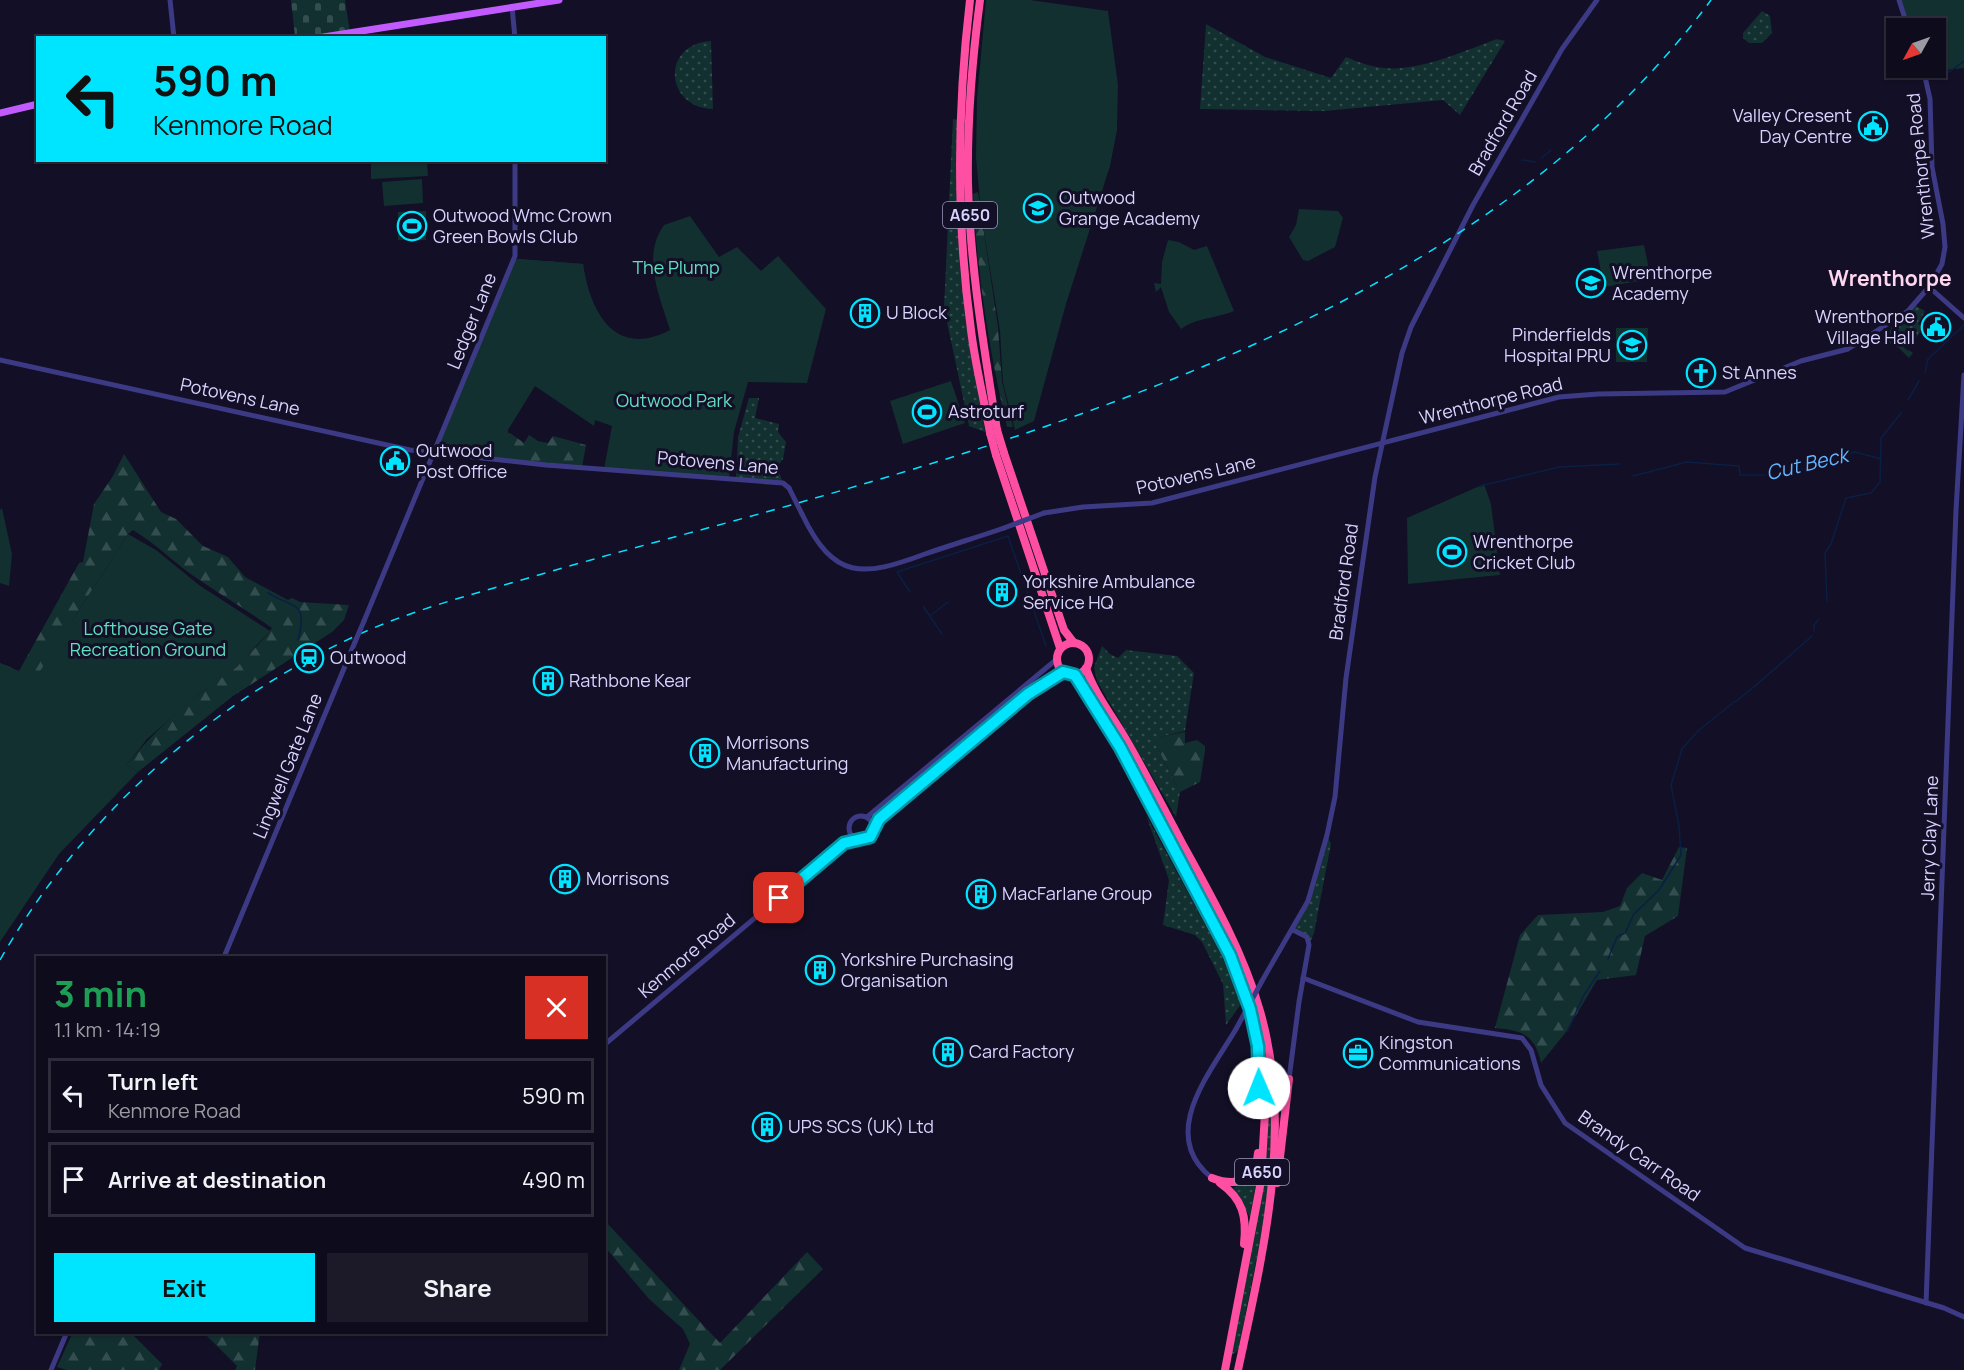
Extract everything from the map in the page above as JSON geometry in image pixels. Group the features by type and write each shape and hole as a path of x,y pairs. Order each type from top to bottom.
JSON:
{"highway":[{"name":"A650","path":"970,0 961,83 959,184 971,330 1000,454 1060,648"},
{"name":"A650","path":"980,0 970,95 968,183 980,326 994,431"},
{"name":"A650","path":"1000,454 1064,630 1074,643 1087,652 1086,668 1092,685 1128,742 1222,918 1251,984 1268,1045 1276,1110 1270,1204 1238,1370"},
{"path":"1074,643 1060,648 1057,659 1063,672 1075,675 1086,668"},
{"name":"A650","path":"1075,675 1120,747 1215,922 1238,975 1258,1046 1265,1113 1263,1154 1258,1203 1225,1370"},
{"path":"1212,1178 1230,1184 1239,1182 1252,1173 1257,1163 1260,1129 1258,1046"},
{"path":"1270,1204 1278,1176 1289,1079"},
{"path":"1212,1178 1234,1195 1244,1212 1245,1266"}],"main road":[{"path":"330,36 559,0"},
{"path":"0,113 36,104"}],"street":[{"path":"170,0 174,36"},
{"name":"Bradford Road","path":"1212,1178 1202,1170 1189,1149 1188,1120 1197,1097 1293,930 1318,872 1335,797 1346,678 1382,444 1402,353 1420,307 1473,205 1562,49 1597,0"},
{"path":"1899,0 1905,18"},
{"path":"512,7 515,36"},
{"name":"Wrenthorpe Road","path":"1382,444 1514,408 1573,395 1725,392 1801,361 1848,349 1908,311 1929,287 1942,264 1945,247 1932,167 1930,99 1925,78"},
{"name":"Ledger Lane","path":"434,453 515,256 515,162"},
{"path":"1929,287 1964,318"},
{"name":"Potovens Lane","path":"0,360 434,453 546,465 783,483 789,488 802,514 829,555 839,563 861,570 898,565 1044,513 1083,507 1152,503 1382,444"},
{"name":"Jerry Clay Lane","path":"1926,1303 1956,510 1964,375"},
{"name":"Lingwell Gate Lane","path":"224,956 434,453"},
{"path":"844,843 854,818 867,817 1057,659"},
{"name":"Kenmore Road","path":"606,1043 844,843 870,837 879,819 1028,694 1063,672"},
{"path":"867,817 874,827"},
{"path":"849,828 852,836 858,840"},
{"path":"1289,1079 1309,940 1293,930"},
{"name":"Brandy Carr Road","path":"1303,978 1418,1022 1522,1038 1531,1050 1541,1084 1550,1102 1575,1132 1634,1170 1745,1248 1926,1303 1964,1317"},
{"path":"51,1370 66,1334"}],"green space":[{"path":"291,0 345,0 350,32 324,36 295,36"},
{"name":"Outwood Grange Academy","path":"986,0 1030,0 1108,11 1118,85 1117,130 1110,166 1066,304 1034,421 1015,430 1003,383 1000,331 981,213 976,157 977,98"},
{"path":"1899,0 1964,0 1964,68 1946,70 1946,18 1905,18"},
{"path":"1762,11 1770,16 1772,33 1762,43 1749,43 1743,38 1743,33"},
{"path":"1206,24 1265,57 1331,78 1346,57 1372,66 1403,68 1436,61 1497,39 1505,41 1460,115 1443,100 1324,111 1200,109"},
{"path":"711,41 713,109 697,106 685,98 678,88 675,76 677,64 683,53 694,45"},
{"path":"953,119 959,120 971,330 985,432 969,426 944,308"},
{"path":"371,162 427,162 428,176 371,179"},
{"path":"422,179 423,203 384,206 382,182"},
{"path":"978,192 998,327 1002,382 1013,427 1007,427 985,311 977,253 973,194"},
{"path":"1299,209 1338,211 1343,218 1335,247 1308,261 1303,260 1289,237 1296,225"},
{"name":"Outwood Wmc Crown Green Bowls Club","path":"426,211 426,240 398,240 398,212"},
{"name":"Outwood Park","path":"690,216 719,257 737,247 761,271 778,256 826,309 807,383 748,382 734,432 729,479 604,469 612,426 595,420 594,426 535,386 508,430 508,461 434,453 512,262 518,259 583,264 592,299 608,326 620,335 634,339 651,337 670,330 658,291 653,264 657,237 664,225"},
{"path":"1168,240 1179,242 1194,250 1207,246 1234,311 1194,322 1181,329 1169,312 1161,287 1156,292 1154,283 1161,284 1162,262"},
{"path":"1644,245 1651,279 1604,287 1597,251"},
{"path":"518,259 583,264 588,289 599,315 616,333 628,338 642,339 635,344 595,327 488,432 510,433 524,443 529,435 538,441 548,443 553,436 586,445 582,467 434,453"},
{"path":"1914,305 1925,311 1918,324 1923,327 1915,340 1909,337 1904,348 1913,353 1909,358 1899,348 1891,345 1887,337 1895,320"},
{"path":"1616,328 1648,328 1647,362 1616,362"},
{"name":"Astroturf","path":"951,381 965,423 903,444 890,401"},
{"path":"749,398 759,398 755,418 779,424 778,432 786,442 783,459 777,467 783,483 736,479 738,437"},
{"path":"124,454 161,512 176,519 203,546 228,557 245,577 288,600 292,598 300,602 349,605 344,620 332,632 233,696 138,772 127,765 143,745 180,710 247,656 272,628 192,575 133,530 128,534 71,623 0,926 0,663 19,671 79,563 83,562 94,504 113,476"},
{"name":"Wrenthorpe Cricket Club","path":"1484,484 1491,504 1500,575 1408,584 1407,518"},
{"path":"2,508 12,554 9,586 0,583 0,510"},
{"name":"Lofthouse Gate Recreation Ground","path":"128,534 156,550 199,585 270,631 237,667 200,693 147,739 127,765 138,772 59,854 0,942 0,663 35,679"},
{"path":"1102,646 1118,658 1126,650 1177,656 1194,673 1185,731 1160,737 1156,745 1180,792 1176,817 1097,681 1094,667"},
{"path":"1185,732 1185,743 1197,740 1205,746 1205,751 1200,782 1180,792 1156,745 1159,737"},
{"path":"1146,815 1222,956 1241,1004 1226,1025 1223,984 1202,942 1195,935 1163,925 1169,880"},
{"path":"1327,835 1331,844 1314,933 1309,945 1309,940 1293,930 1300,917"},
{"path":"1679,847 1687,848 1678,916 1645,936 1636,975 1597,980 1566,1032 1541,1063 1535,1046 1526,1036 1513,1030 1495,1028 1520,935 1538,915 1603,912 1620,906 1627,888 1642,873 1662,880"},
{"path":"1256,1009 1271,1088 1271,1163 1257,1257 1238,1351 1231,1355 1248,1270 1267,1097 1265,1066 1254,1012"},
{"path":"1255,1173 1258,1174 1250,1217 1233,1188 1248,1181"},
{"path":"606,1222 720,1343 807,1252 823,1269 720,1370 679,1370 690,1344 683,1329 649,1299 606,1248"},
{"path":"72,1334 132,1334 162,1364 159,1370 67,1370 57,1367"},
{"path":"205,1334 260,1334 255,1370 235,1370 237,1366"}],"waterway":[{"path":"1946,71 1949,72 1964,61"},
{"path":"1542,158 1551,150"},
{"path":"1522,160 1535,162"},
{"path":"1925,372 1928,359 1964,325"},
{"path":"1908,400 1919,381"},
{"path":"1827,601 1825,553 1831,544 1846,498 1871,493 1880,482 1881,438 1901,413"},
{"name":"Cut Beck","path":"1633,476 1687,462 1739,466 1740,475 1776,475 1815,466 1855,452 1881,459"},
{"name":"Cut Beck","path":"1480,486 1559,467 1620,464"},
{"path":"910,592 897,572 1008,536 1046,646"},
{"path":"268,593 292,605 300,612 301,627 298,640"},
{"path":"931,615 948,602"},
{"path":"923,606 942,634"},
{"path":"1814,631 1814,625 1819,619"},
{"path":"1608,959 1617,937 1625,933 1634,914 1659,890 1681,855 1679,826 1671,785 1682,749 1698,731 1812,636"},
{"path":"1567,1032 1584,995 1600,971"}],"railway":[{"path":"0,960 33,907 71,856 113,809 159,765 208,725 260,688 314,656 371,629 447,602 798,503 1050,425 1176,378 1298,324 1416,260 1525,186 1624,100 1711,0"}],"place":[{"name":"Valley Cresent Day Centre","path":"1873,126"},
{"name":"Outwood Grange Academy","path":"1038,208"},
{"name":"Outwood Wmc Crown Green Bowls Club","path":"412,226"},
{"name":"Wrenthorpe Academy","path":"1591,283"},
{"name":"U Block","path":"865,313"},
{"name":"Wrenthorpe Village Hall","path":"1936,327"},
{"name":"Pinderfields Hospital PRU","path":"1632,345"},
{"name":"St Annes","path":"1701,373"},
{"name":"Astroturf","path":"927,412"},
{"name":"Outwood Post Office","path":"395,461"},
{"name":"Wrenthorpe Cricket Club","path":"1452,552"},
{"name":"Yorkshire Ambulance Service HQ","path":"1002,592"},
{"name":"Outwood","path":"309,658"},
{"name":"Rathbone Kear","path":"548,681"},
{"name":"Morrisons Manufacturing","path":"705,753"},
{"name":"Morrisons","path":"565,879"},
{"name":"MacFarlane Group","path":"981,894"},
{"name":"Yorkshire Purchasing Organisation","path":"820,970"},
{"name":"Card Factory","path":"948,1052"},
{"name":"Kingston Communications","path":"1358,1053"},
{"name":"UPS SCS (UK) Ltd","path":"767,1127"}],"district":[{"name":"Wrenthorpe","path":"1890,279"}],"route":[{"path":"779,898 844,843 870,837 879,819 1028,694 1063,672 1075,675 1120,747 1215,922 1230,955 1250,1009 1258,1046 1259,1088"}],"park label":[{"name":"The Plump","path":"676,268"}]}
